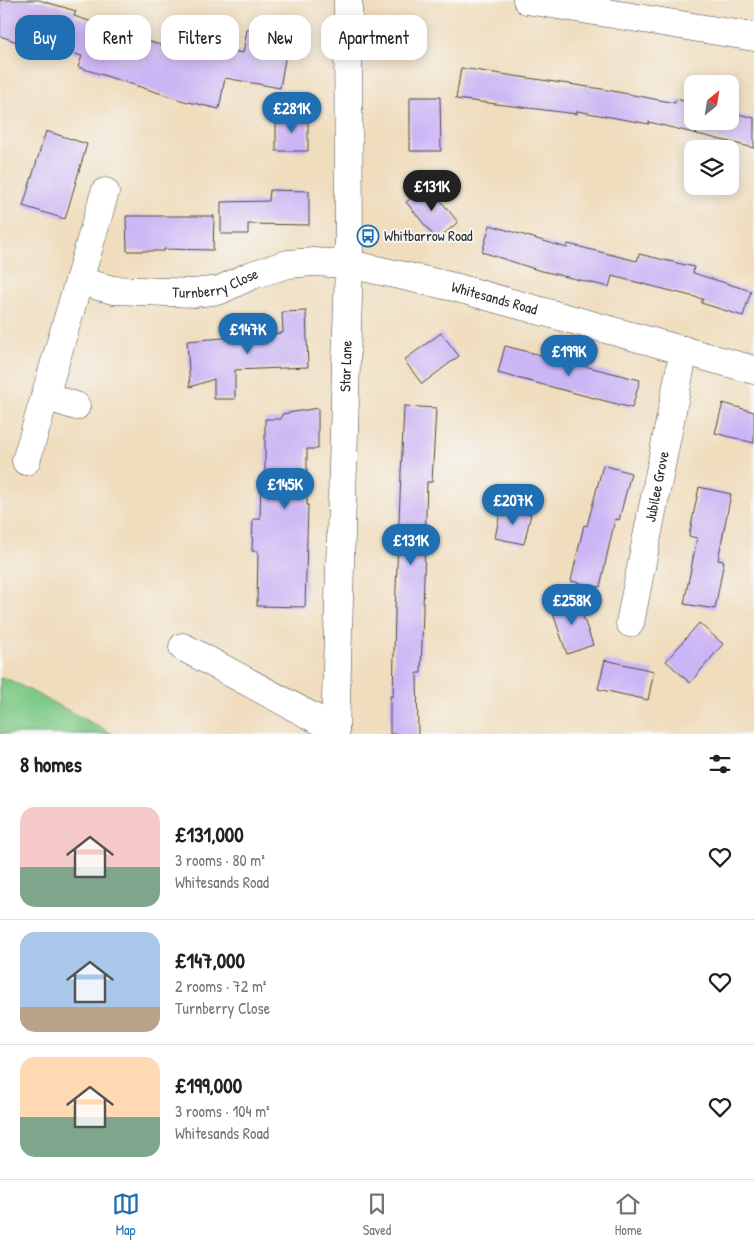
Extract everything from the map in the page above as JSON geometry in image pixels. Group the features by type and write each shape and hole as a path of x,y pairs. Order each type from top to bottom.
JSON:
{"street":[{"name":"Star Lane","path":"335,731 349,264 348,0"},
{"path":"527,0 754,37"},
{"path":"26,461 105,192"},
{"name":"Turnberry Close","path":"79,281 114,290 194,293 220,290 252,276 288,264 313,262 349,264"},
{"name":"Whitesands Road","path":"349,264 454,287 754,370"},
{"name":"Jubilee Grove","path":"630,623 684,350"},
{"path":"45,396 76,406"},
{"path":"183,647 335,731"}],"green space":[{"path":"0,678 8,679 113,734 0,734"}],"building":[{"path":"0,0 39,0 76,11 74,15 15,15 15,41 0,36"},
{"path":"75,16 85,20 85,60 151,60 151,42 161,45 161,60 239,60 239,52 243,53 247,29 249,29 249,60 285,60 280,88 225,78 219,109 184,101 78,67 82,56 75,54"},
{"path":"461,68 602,89 675,103 676,99 684,101 684,130 739,130 739,114 754,118 754,148 739,144 739,140 722,140 649,122 649,124 577,111 577,114 456,99"},
{"path":"410,97 440,97 441,151 410,151"},
{"path":"276,116 308,116 308,151 276,151"},
{"path":"46,131 87,144 65,219 23,206"},
{"path":"428,185 458,222 437,240 406,202"},
{"path":"270,190 309,191 309,225 248,224 248,234 221,234 221,202 269,201"},
{"path":"126,216 214,216 213,250 164,249 164,251 127,251"},
{"path":"490,225 567,248 568,244 637,261 639,254 694,267 693,273 751,291 743,316 701,303 703,299 612,276 609,287 538,270 482,252"},
{"path":"306,311 308,367 235,370 235,399 214,399 214,379 190,387 187,341 283,333 282,312"},
{"path":"441,333 459,356 422,384 404,360"},
{"path":"505,346 640,380 632,408 498,373"},
{"path":"723,403 754,412 754,443 715,433"},
{"path":"404,406 436,408 432,482 427,482 421,673 417,673 418,734 390,734 390,696 393,696"},
{"path":"318,408 318,449 307,449 308,505 305,607 257,606 258,551 252,551 253,519 260,519 261,478 265,478 265,419 281,419 282,414"},
{"path":"603,465 631,473 619,520 615,519 600,587 571,581 584,525 587,526"},
{"path":"699,487 731,494 718,560 724,561 715,609 684,604 697,538 689,536"},
{"path":"501,508 531,514 524,544 495,538"},
{"path":"577,599 593,645 567,654 551,608"},
{"path":"699,623 723,644 690,683 666,661"},
{"path":"605,660 654,671 648,700 598,689"}],"place":[{"name":"Whitbarrow Road","path":"368,236"}]}
